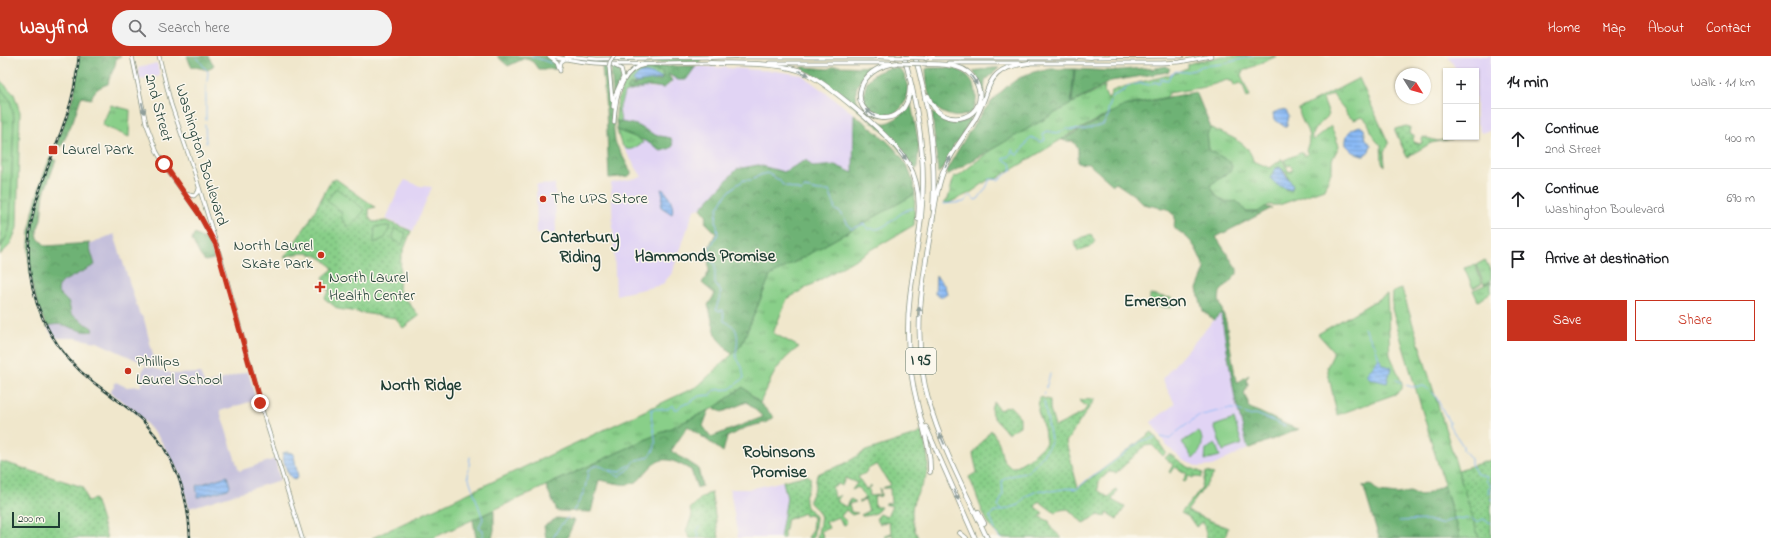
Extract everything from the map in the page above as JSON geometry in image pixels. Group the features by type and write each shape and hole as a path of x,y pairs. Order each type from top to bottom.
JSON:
{"highway":[{"path":"709,57 741,56"},
{"path":"871,56 895,57"},
{"name":"I 95","path":"904,56 920,125 923,174 921,218 913,270 908,324 913,380 927,431 975,538"},
{"name":"I 95","path":"915,56 921,76 929,120 933,158 933,206 919,307 920,358 926,391 933,416 987,538"},
{"path":"925,58 934,56"},
{"path":"1075,56 1091,57"},
{"path":"710,63 782,67 808,74 834,93 897,147 912,170 918,193 918,217 913,270"},
{"path":"897,63 878,68 867,77 860,93 864,108 870,114 880,118 888,118 896,115 907,103 910,81"},
{"path":"929,241 938,188 944,170 976,117 990,82 1004,69 1017,64 1029,63"},
{"path":"921,76 930,103 942,115 953,119 961,118 972,113 976,107 979,98 979,91 974,79 969,73 952,65 927,64"},
{"path":"913,380 917,404 929,450 930,472"},
{"path":"958,475 984,523"},
{"path":"960,533 966,538"}],"main road":[{"name":"2nd Street","path":"132,56 150,135 161,158 201,218 216,245"},
{"name":"Washington Boulevard","path":"159,56 171,104 199,186 258,397 302,538"},
{"path":"549,56 557,62 560,71 561,62 565,58 1182,56"},
{"path":"552,56 619,67 623,74 622,82 614,97 613,109"},
{"path":"614,56 608,66 614,123 616,98 627,76 632,70 644,65 674,63"},
{"path":"659,56 673,57"},
{"path":"608,66 674,63 1161,63 1185,61 1211,56"},
{"path":"183,192 189,196 194,196 198,192 199,186"}],"shaded area":[{"path":"1448,56 1491,56 1491,130 1481,133 1479,128 1479,68 1455,68"},
{"path":"157,63 160,76 139,80 138,68"},
{"path":"696,66 775,71 802,75 854,114 853,174 835,165 813,167 806,160 784,172 758,165 737,169 701,208 694,210 672,273 662,285 616,295 611,183 642,177 621,144 623,146 636,147 643,143 642,140 652,144 671,138 655,135 637,125 621,122 619,110 621,98 624,93 645,87 664,88 671,83 672,78 668,74 670,75"},
{"path":"405,180 420,186 432,187 413,231 386,219 398,191"},
{"path":"555,184 556,234 537,234 536,185"},
{"path":"114,234 139,313 144,319 153,355 154,368 97,342 74,338 58,338 52,335 47,327 51,325 68,325 81,331 92,328 71,314 69,303 58,292 59,285 95,265 89,244"},
{"path":"1221,312 1235,398 1248,449 1212,466 1199,467 1184,461 1166,445 1151,422 1175,404 1162,379"},
{"path":"145,366 174,374 200,373 205,385 248,371 256,400 220,411 239,471 275,459 280,480 189,508 180,475 160,439 134,410 110,392 116,382 126,387 141,386 142,372"},
{"path":"783,481 787,498 780,538 738,538 730,489 750,489"}],"green space":[{"path":"79,56 121,56 116,58 108,84 97,89 91,99 81,97 73,121 61,147 56,144 74,94"},
{"path":"187,56 208,56 214,65 208,70 191,66"},
{"path":"497,56 554,56 556,69 538,69 533,62 525,58 508,66"},
{"path":"1222,56 1277,56 1243,71 1241,75 1250,96 1247,98 1243,85 1239,83 1234,86 1233,82 1227,80 1205,87 1169,93 1167,97 1124,106 1072,133 998,178 988,180 970,193 948,203 943,203 948,199 954,176 957,177 992,149 1071,104 1074,69 1073,103 1105,86 1104,91 1108,100 1112,91 1178,72 1187,68 1187,64"},
{"path":"701,58 700,62 601,63 579,60 597,61"},
{"path":"696,66 686,80 678,80 668,74 672,81 664,88 649,86 631,91 627,89 630,84 633,86 646,81 660,81 663,76 662,72 645,69 633,73 643,67"},
{"path":"834,66 874,67 860,81 856,91 856,97 861,109 869,118 875,121 887,123 897,118 911,104 919,145 917,169 913,168 888,135 818,77 801,68 828,69"},
{"path":"1166,66 1170,69 1168,72 1111,81 1072,103 1075,69 1110,71 1144,68 1152,69"},
{"path":"602,67 608,67 615,142 631,172 629,176 609,178 606,109"},
{"path":"611,67 620,70 622,78 613,96"},
{"path":"889,68 898,68 904,74 907,81 906,98 903,106 898,112 891,115 882,116 869,111 864,105 865,91 866,85 871,77"},
{"path":"999,68 985,81 984,93 982,94 978,79 973,71"},
{"path":"645,69 662,72 664,76 661,79 660,77 645,72 634,83 636,84 632,85 629,91 631,91 624,93 619,110 621,122 616,121 617,105 622,89 631,76"},
{"path":"926,69 955,69 969,77 975,88 976,94 975,106 972,112 962,116 953,116 940,111 935,106 929,95 928,89"},
{"path":"1051,69 1074,69 1071,104 947,175 947,169 971,128 1002,91 1027,74"},
{"path":"1359,78 1389,144 1384,151 1385,166 1382,163 1381,145 1374,138 1368,123 1362,117 1354,120 1347,115 1333,94 1323,99 1329,115 1317,126 1312,136 1312,140 1315,139 1331,126 1339,146 1332,160 1332,170 1324,189 1279,205 1269,205 1258,212 1246,212 1240,204 1225,201 1219,198 1210,185 1230,171 1232,166 1223,158 1209,150 1207,134 1211,128 1242,144 1251,154 1253,161 1270,168 1282,159 1289,172 1293,170 1291,165 1287,166 1284,160 1303,152 1304,156 1308,154 1306,150 1309,138 1308,133 1299,109","holes":["1277,167 1280,167 1287,174 1293,187 1291,190 1279,186 1272,179 1271,176"]},
{"path":"0,80 14,94 20,112 17,228 10,245 0,255 1,248 10,226 14,117 10,100 0,88"},
{"path":"0,88 10,100 14,117 10,226 7,237 0,247 2,116"},
{"path":"1196,92 1211,128 1207,134 1209,150 1229,161 1232,166 1230,171 1210,185 1214,193 1223,201 1235,201 1240,204 1246,212 1258,212 1265,207 1272,208 1216,237 1237,269 1237,274 1220,292 1219,300 1226,322 1236,381 1237,383 1249,375 1246,380 1248,384 1244,394 1250,408 1299,429 1248,449 1235,398 1221,313 1214,320 1203,311 1197,289 1205,269 1197,250 1186,237 1174,228 1175,216 1167,209 1143,204 1135,196 1116,183 1113,185 1089,164 1078,163 1078,149 1074,142 1062,140 1124,106"},
{"path":"111,105 130,110 129,137 102,125"},
{"path":"932,112 943,120 951,123 971,118 959,141 953,145 954,148 942,171 938,173"},
{"path":"854,114 885,139 902,157 908,168 915,194 770,276 741,346 732,354 717,338 708,305 715,294 702,283 709,272 708,249 716,233 705,222 707,216 701,208 737,169 758,165 784,172 806,160 813,167 835,165 853,173"},
{"path":"616,121 637,125 655,135 671,138 673,146 661,151 645,141 617,130"},
{"path":"1406,126 1410,127 1409,134 1414,135 1413,142 1421,144 1423,137 1438,141 1446,140 1431,143 1407,157 1395,129"},
{"path":"617,130 638,137 643,143 634,148 627,149 622,144"},
{"path":"50,158 56,160 44,193 41,219 37,231 38,238 46,246 91,243 89,245 95,265 62,282 59,285 58,292 69,303 71,314 92,328 93,331 82,331 59,324 47,327 38,305 32,284 29,263 31,222 42,180"},
{"path":"336,179 375,207 369,209 369,217 373,222 387,221 411,231 401,257 399,290 419,316 403,328 395,318 338,309 324,298 329,292 323,277 333,269 321,258 312,254 302,253 292,254 284,258 308,223 331,181"},
{"path":"336,188 365,210 349,228 342,219 341,211 327,201"},
{"path":"915,194 914,225 787,299 773,333 799,347 779,366 760,403 743,387 714,408 433,538 372,538 698,386 741,346 770,276"},
{"path":"390,226 385,238 374,243 375,227"},
{"path":"394,228 406,233 402,245 393,239"},
{"path":"194,234 208,241 214,259 205,261 200,255 192,240"},
{"path":"1091,234 1095,242 1093,245 1078,251 1074,241"},
{"path":"1485,260 1491,271 1491,281 1484,284 1476,265"},
{"path":"1475,265 1482,283 1473,288 1464,268"},
{"path":"1491,282 1491,292 1478,301 1473,290"},
{"path":"1402,289 1479,538 1460,538 1392,309 1393,292"},
{"path":"1387,294 1390,355 1402,383 1402,389 1398,393 1337,415 1327,367 1333,355 1333,351 1318,334"},
{"path":"1150,295 1172,298 1172,308 1150,305"},
{"path":"743,387 774,417 768,422 747,427 727,437 723,452 688,426 671,451 698,468 702,486 697,488 691,470 674,461 663,460 652,465 641,478 630,484 599,480 591,512 557,511 546,486 709,410 703,426 711,437 763,417 747,402 722,412 714,408"},
{"path":"1039,397 1050,400 1050,409 1055,427 1083,413 1087,407 1079,400 1095,399 1066,442 1078,488 1152,432 1166,453 1163,456 1152,445 1145,446 1116,473 1109,472 1099,481 1098,490 1109,498 1115,489 1117,490 1112,500 1125,507 1117,519 1107,513 1105,517 1099,515 1083,523 1068,509 1060,510 1055,513 1039,501 1035,507 1043,513 1040,517 1049,521 1051,528 1062,538 1002,538 990,526 986,519 969,477 977,472 973,454 991,430 998,441 1002,457 1010,467 1015,467 1030,458 1046,443 1044,429 1038,411"},
{"path":"994,402 999,410 1010,406 1020,417 1020,426 1007,433 992,415 991,411"},
{"path":"1234,419 1242,444 1223,451 1214,426"},
{"path":"1199,431 1202,439 1202,446 1199,453 1193,459 1182,442"},
{"path":"919,432 922,433 927,453 928,468 924,482 914,501 912,512 914,528 918,538 894,538 891,534 886,538 885,535 892,533 888,521 880,524 876,519 880,514 887,517 892,506 884,504 891,503 890,488 883,488 890,485 877,464 866,470 867,472 858,477 866,489 872,486 869,488 870,496 880,495 880,488 881,496 874,497 875,507 881,507 873,514 862,516 861,515 869,511 865,499 859,502 865,498 858,487 852,490 857,483 845,478 842,486 838,484 832,487 834,498 841,495 836,501 846,507 851,499 856,502 849,504 851,512 858,513 852,515 846,510 841,516 847,522 845,525 842,524 838,517 826,522 829,528 821,531 824,538 817,538 821,517 818,511 810,503 810,498 815,487 817,474 844,464 866,451 918,434"},
{"path":"1215,443 1220,456 1205,460 1206,450"},
{"path":"1168,455 1171,455 1186,466 1203,473 1201,478 1194,476 1193,478 1189,476 1185,482 1183,481 1187,474 1175,467 1171,473 1169,472 1173,465 1165,458"},
{"path":"1491,460 1491,538 1479,538 1458,470"},
{"path":"0,461 83,487 87,501 95,499 107,538 0,538"},
{"path":"1206,472 1214,474 1187,511 1228,528 1225,538 1207,538 1203,522 1196,527 1189,517 1181,513 1201,489"},
{"path":"807,475 810,477 810,481 805,496 805,503 816,519 813,538 808,538 812,531 813,517 809,515 805,516 804,513 786,520 784,538 780,538 787,498 783,481"},
{"path":"1363,485 1371,485 1379,492 1397,494 1410,492 1422,496 1444,485 1460,538 1379,538"},
{"path":"711,492 719,538 690,538 686,531 692,516 690,509 701,498"},
{"path":"494,510 494,530 492,538 476,538 473,520"},
{"path":"557,518 575,520 567,538 546,538 544,526"}],"water":[{"path":"645,72 661,77 661,79 634,83 633,81 637,76"},
{"path":"1280,110 1286,111 1289,116 1285,127 1274,119 1273,113"},
{"path":"1360,126 1364,129 1366,139 1371,145 1365,156 1353,152 1346,145 1346,138 1349,132"},
{"path":"1280,167 1293,185 1291,190 1277,185 1270,178 1275,169"},
{"path":"661,189 664,190 670,199 673,207 672,214 661,207 663,195"},
{"path":"936,276 945,286 947,294 943,297 935,294"},
{"path":"1379,358 1383,364 1391,368 1387,383 1371,379 1366,375"},
{"path":"283,453 292,453 294,456 298,476 295,480 290,476 285,464"},
{"path":"227,476 230,486 228,489 198,497 196,486"}],"waterway":[{"path":"196,56 208,72 207,82"},
{"path":"531,56 551,63"},
{"path":"943,204 964,202 970,195 975,200 978,199 986,188 990,179 999,180 1012,169 1011,164 1003,159 1005,157 1009,157 1013,149 1015,154 1018,155 1031,137 1040,142 1045,140 1043,134 1046,131 1057,133 1066,129 1083,130 1103,125 1109,114 1108,110 1113,96 1125,90 1127,86 1141,83 1150,85 1154,82 1159,83 1161,79 1168,80 1171,74 1176,71 1184,72 1194,70 1202,66 1222,64 1253,56"},
{"path":"206,85 206,120"},
{"path":"205,124 206,143"},
{"path":"573,511 584,492 588,471 592,467 600,466 619,476 628,470 633,462 648,457 653,452 655,441 651,415 652,409 667,409 673,405 674,409 678,409 682,404 689,403 699,396 711,395 714,390 730,389 744,378 742,367 736,356 736,330 732,325 724,321 723,310 719,311 716,309 721,292 715,284 715,264 708,259 709,249 718,234 716,219 718,208 725,196 735,186 744,180 752,180 767,173 779,180 783,185 801,191 805,188 819,191 829,191 835,206 834,209 841,213 851,229 864,224 868,229 879,229 904,212 913,208"},
{"path":"1364,328 1376,348 1379,359"},
{"path":"1046,388 1050,374"},
{"path":"1395,379 1403,384"},
{"path":"1406,385 1412,387 1424,386 1435,395 1449,422 1449,425 1463,446 1463,449 1471,459 1471,464 1477,474 1487,476 1486,480 1491,486"},
{"path":"1044,401 1051,440"},
{"path":"1226,409 1235,409 1251,416 1256,414 1285,426"},
{"path":"1177,432 1198,416 1223,410"},
{"path":"1161,437 1170,439 1175,434"},
{"path":"990,517 993,513 1019,505 1026,496 1040,490 1051,491 1070,488 1077,489 1089,478 1141,441 1155,438"},
{"path":"1001,511 998,506 1003,494 1002,481 1010,476 1025,473 1032,468 1051,442"},
{"path":"470,457 468,476 483,519 479,527 483,530 483,538"},
{"path":"609,470 619,472 629,465"},
{"path":"1491,487 1488,489 1489,493 1491,492"},
{"path":"990,516 996,533 1000,538"},
{"path":"553,538 559,527 568,517"},
{"path":"1399,521 1428,520 1440,524 1456,518 1468,519"},
{"path":"1471,519 1477,522 1483,519 1491,523"},
{"path":"698,538 699,534 697,531 700,527"}],"railway":[{"path":"79,56 74,87 68,110 33,212 29,251 30,272 33,288 43,319 59,347 80,371 139,417 164,448 172,462 183,491 187,506 190,538"}],"place":[{"name":"Laurel Park","path":"53,150"},
{"name":"The UPS Store","path":"543,199"},
{"name":"North Laurel Skate Park","path":"321,255"},
{"name":"North Laurel Health Center","path":"320,287"},
{"name":"Phillips Laurel School","path":"128,371"}],"district":[{"name":"Canterbury Riding","path":"580,247"},
{"name":"Hammonds Promise","path":"705,256"},
{"name":"Emerson","path":"1155,301"},
{"name":"North Ridge","path":"421,385"},
{"name":"Robinsons Promise","path":"779,462"}],"route":[{"path":"164,164 199,214 216,245 224,269 247,360 260,403"}]}
